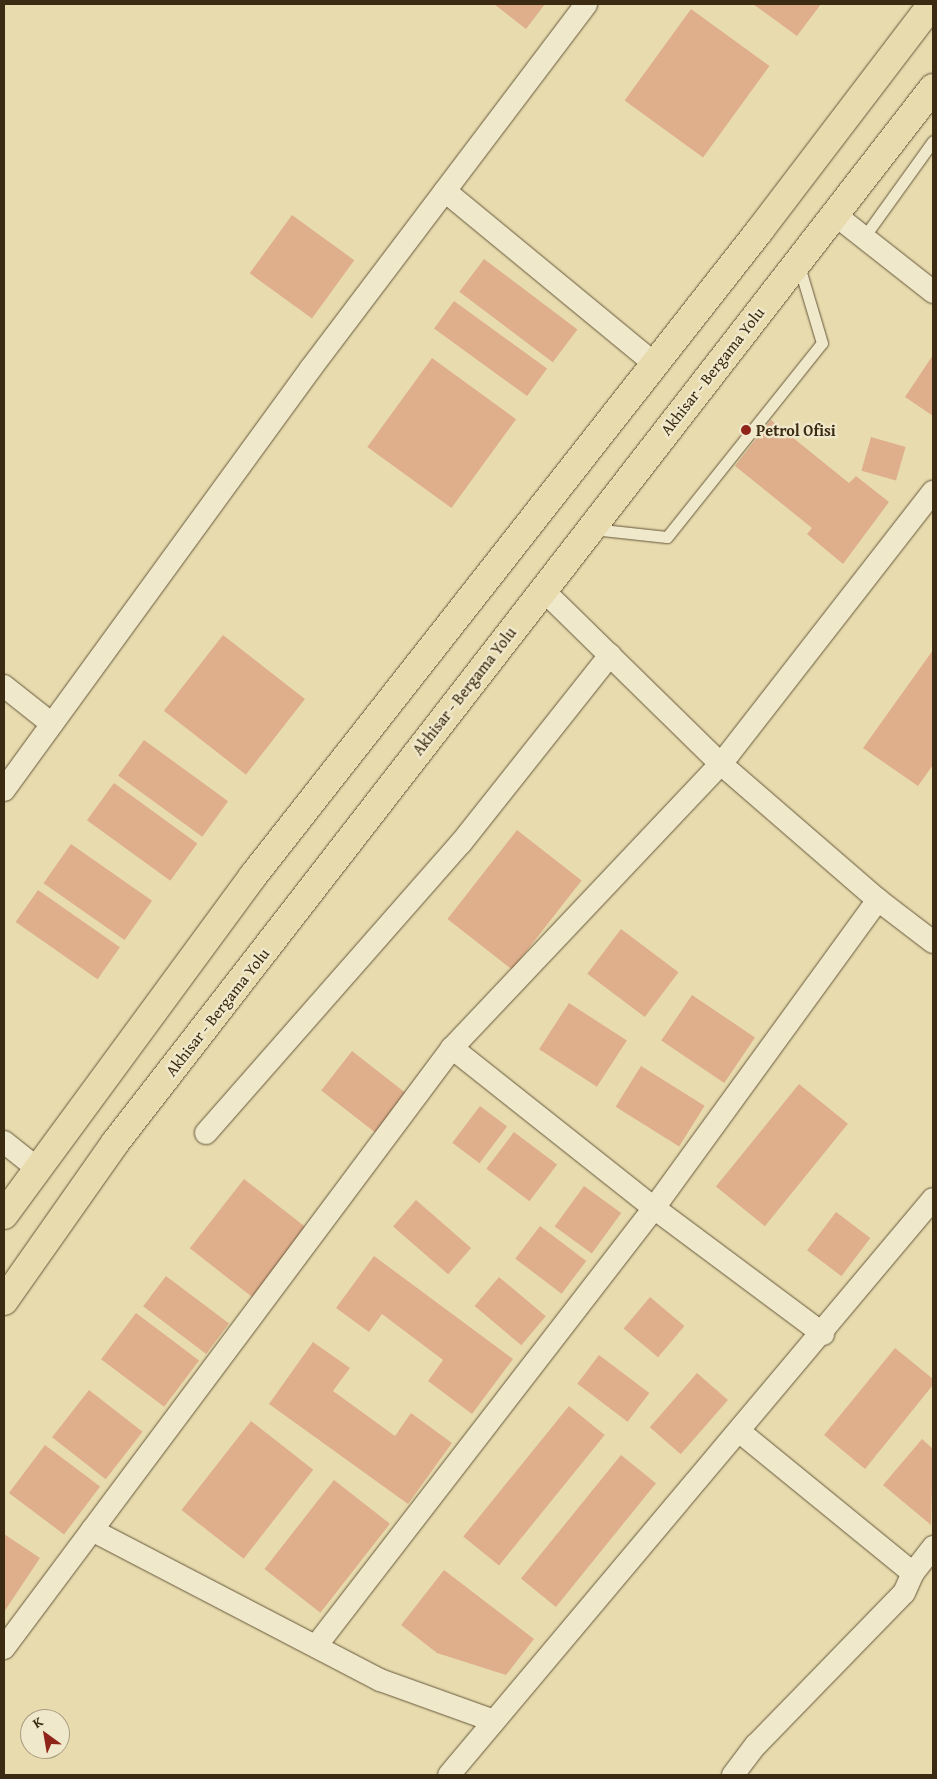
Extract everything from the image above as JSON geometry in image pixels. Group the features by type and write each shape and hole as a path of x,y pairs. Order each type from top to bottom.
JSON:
{"main road":[{"path":"4,1215 253,876 655,364 932,4"},
{"name":"Akhisar - Bergama Yolu","path":"4,1301 115,1143 588,529 933,88"}],"street":[{"path":"4,790 311,368 586,4"},
{"path":"445,191 655,364"},
{"path":"834,214 933,292"},
{"path":"4,1648 452,1048 721,764 933,492"},
{"path":"542,589 721,764 878,900 933,942"},
{"path":"206,1133 461,843 610,655"},
{"path":"4,686 52,724"},
{"path":"316,1646 654,1208 878,900"},
{"path":"452,1048 654,1208 823,1334"},
{"path":"4,1142 38,1169"},
{"path":"449,1775 823,1334 933,1199"},
{"path":"740,1432 912,1573"},
{"path":"92,1530 380,1680 494,1721"},
{"path":"733,1775 756,1746 904,1593 912,1573 933,1547"}],"lane":[{"path":"864,237 933,142"},
{"path":"588,529 667,537 822,344 798,261"}],"building":[{"path":"494,4 545,4 526,29"},
{"path":"753,4 821,4 797,36"},
{"path":"691,9 769,66 703,157 625,100"},
{"path":"292,215 354,260 312,319 250,273"},
{"path":"484,259 577,329 553,362 459,292"},
{"path":"454,301 547,369 527,396 434,329"},
{"path":"933,355 933,416 905,397"},
{"path":"432,358 516,419 451,508 367,447"},
{"path":"771,420 849,483 856,476 889,502 843,564 807,534 812,528 735,466"},
{"path":"871,437 906,447 896,481 861,471"},
{"path":"223,635 305,699 246,775 164,711"},
{"path":"933,650 933,765 918,786 863,748"},
{"path":"144,740 228,801 202,837 118,776"},
{"path":"114,783 197,844 170,881 87,820"},
{"path":"517,830 582,880 512,970 447,919"},
{"path":"71,844 152,901 125,940 43,883"},
{"path":"38,890 120,947 98,979 16,922"},
{"path":"621,929 679,972 645,1017 587,974"},
{"path":"692,995 755,1037 724,1083 661,1041"},
{"path":"569,1003 627,1041 597,1087 539,1049"},
{"path":"352,1051 408,1095 377,1134 321,1090"},
{"path":"641,1066 705,1106 679,1146 616,1107"},
{"path":"799,1084 848,1124 765,1226 716,1187"},
{"path":"480,1106 507,1126 479,1163 452,1143"},
{"path":"514,1132 557,1164 529,1201 486,1169"},
{"path":"244,1179 307,1228 253,1298 190,1248"},
{"path":"584,1186 621,1213 592,1253 555,1226"},
{"path":"416,1200 471,1248 448,1274 393,1226"},
{"path":"836,1212 870,1238 841,1276 807,1250"},
{"path":"540,1226 586,1261 562,1294 515,1259"},
{"path":"374,1256 513,1359 472,1414 428,1381 443,1360 382,1314 369,1332 336,1308"},
{"path":"166,1276 229,1324 206,1354 143,1306"},
{"path":"499,1277 546,1316 521,1345 475,1306"},
{"path":"650,1297 684,1326 658,1357 624,1328"},
{"path":"136,1313 199,1361 164,1407 101,1359"},
{"path":"313,1342 350,1368 333,1391 395,1436 411,1413 452,1443 408,1504 269,1404"},
{"path":"895,1348 933,1379 933,1385 865,1469 824,1435"},
{"path":"599,1355 649,1393 628,1422 577,1384"},
{"path":"697,1373 728,1400 681,1454 650,1427"},
{"path":"89,1390 143,1432 106,1479 52,1437"},
{"path":"569,1406 605,1435 499,1566 463,1537"},
{"path":"251,1421 313,1470 244,1559 181,1510"},
{"path":"922,1439 933,1449 931,1525 883,1485"},
{"path":"45,1445 100,1487 64,1534 9,1493"},
{"path":"621,1455 656,1483 556,1607 521,1579"},
{"path":"334,1480 390,1524 320,1613 264,1569"},
{"path":"4,1534 40,1558 4,1612"},
{"path":"444,1570 534,1639 506,1675 437,1653 401,1625"}],"place":[{"name":"Petrol Ofisi","path":"746,430"}]}
